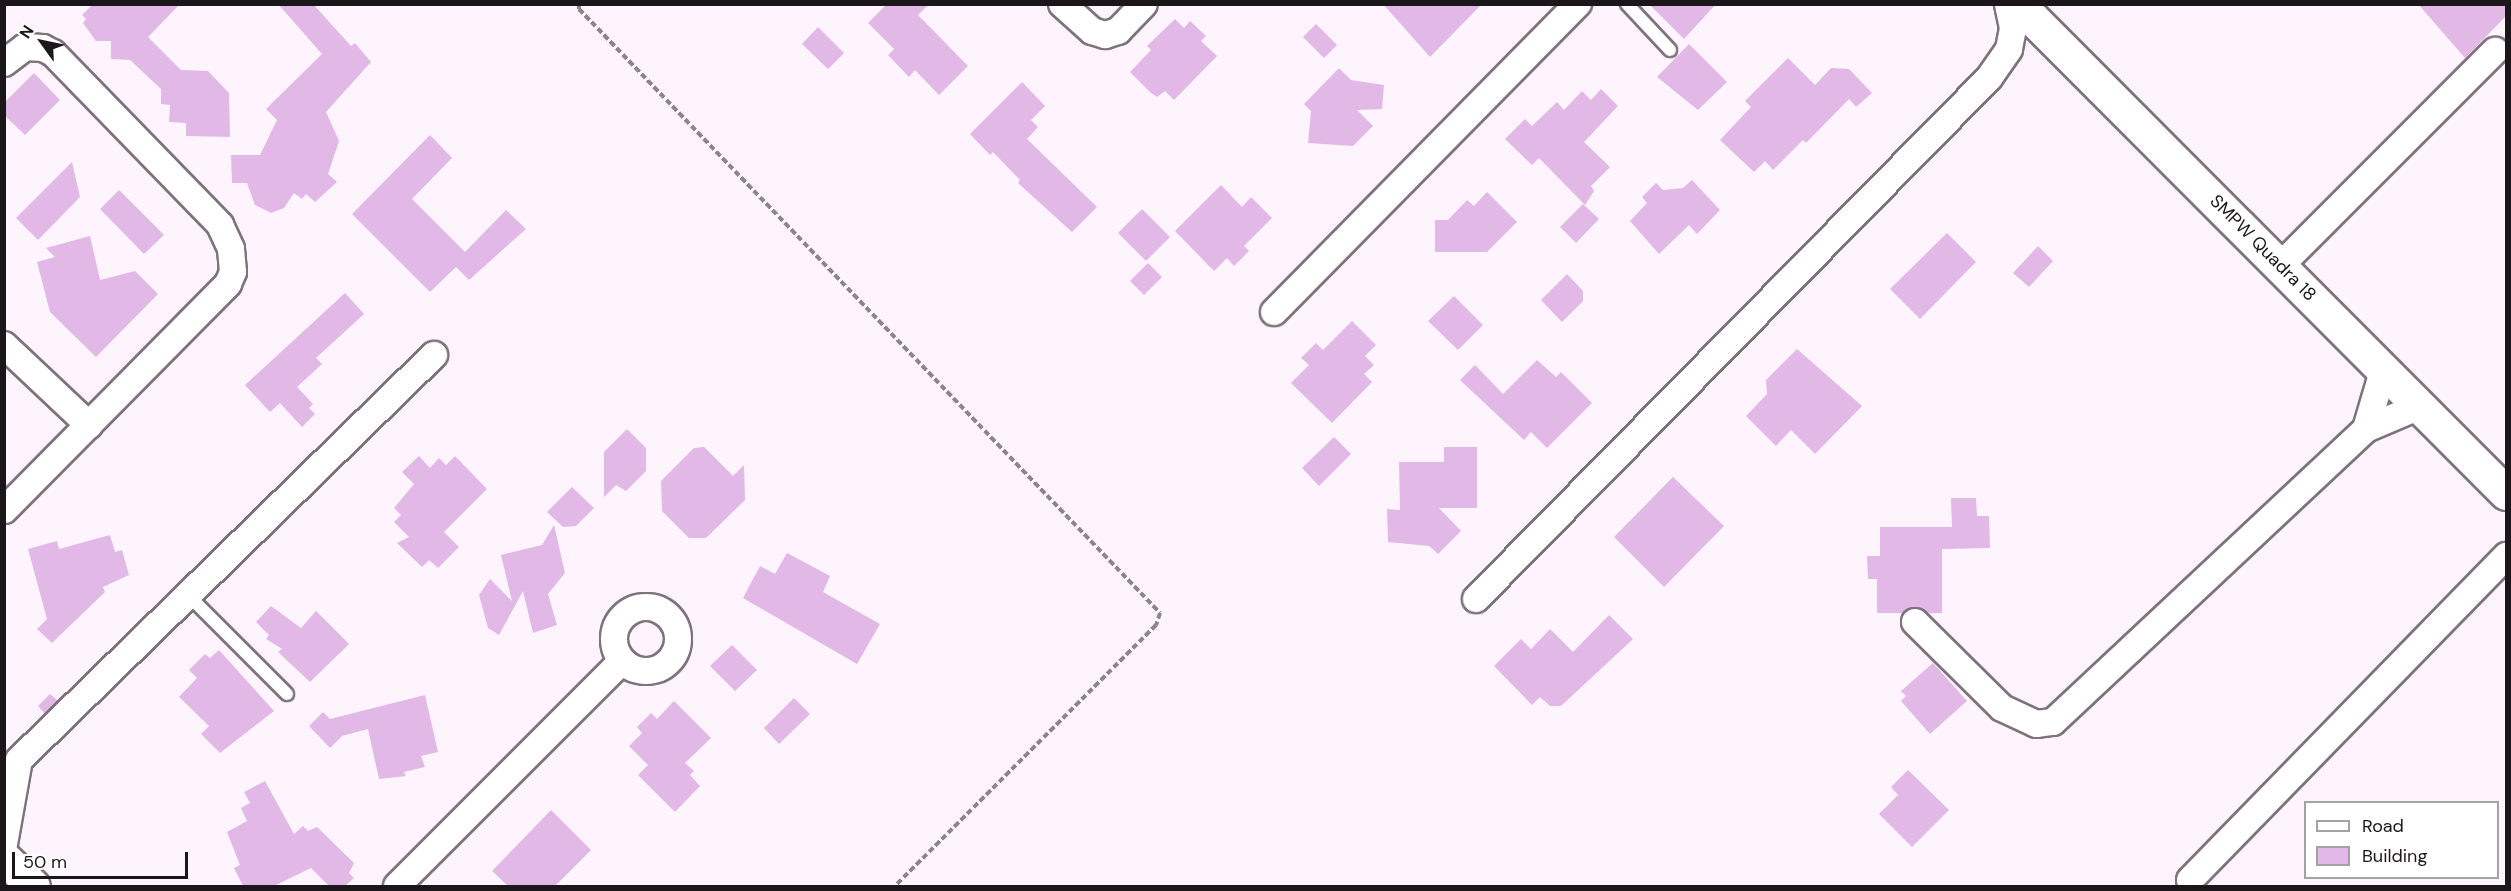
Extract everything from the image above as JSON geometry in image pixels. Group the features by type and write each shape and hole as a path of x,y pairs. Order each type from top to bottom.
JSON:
{"street":[{"path":"1062,4 1092,32 1105,35 1118,31 1144,4"},
{"path":"1274,312 1578,4"},
{"path":"1476,598 1989,78 2008,50 2013,28 2008,4"},
{"name":"SMPW Quadra 18","path":"2018,4 2506,493"},
{"path":"4,63 25,47 43,48 53,53 220,225 231,249 233,272 228,284 4,510"},
{"path":"2281,266 2495,51"},
{"path":"4,345 89,425"},
{"path":"12,864 12,761 188,595 434,355"},
{"path":"2366,429 2384,369"},
{"path":"1915,622 2002,708 2036,724 2053,722 2366,429 2420,406"},
{"path":"2190,880 2506,556"},
{"path":"397,886 622,662"}],"lane":[{"path":"1627,4 1670,50"},
{"path":"188,595 287,694"}],"path":[{"path":"579,4 579,9 1160,613 1156,625 895,886"}],"building":[{"path":"93,4 180,4 148,37 181,70 208,71 229,93 230,137 186,136 186,123 169,122 170,105 161,104 161,89 130,60 111,59 111,41 96,41 83,23 86,19 82,15"},
{"path":"278,4 313,4 351,46 355,43 371,62 326,112 339,141 328,174 337,182 315,202 306,194 302,199 294,193 284,208 271,213 255,205 247,183 232,183 231,155 260,155 277,120 266,109 322,54"},
{"path":"887,4 929,4 918,15 968,66 939,95 915,70 909,77 888,55 894,49 868,23"},
{"path":"1383,4 1482,4 1430,57"},
{"path":"1649,4 1716,4 1684,39"},
{"path":"2418,4 2506,4 2506,16 2465,58"},
{"path":"1175,19 1184,28 1190,21 1206,36 1201,41 1217,56 1174,100 1165,91 1157,97 1130,72 1151,50 1147,46"},
{"path":"1316,24 1337,45 1324,58 1303,37"},
{"path":"818,27 844,53 828,69 802,44"},
{"path":"1689,44 1727,82 1698,110 1657,77"},
{"path":"1788,58 1815,85 1831,68 1849,69 1872,93 1856,107 1849,99 1806,143 1803,140 1773,170 1765,161 1754,172 1720,140 1751,107 1745,101"},
{"path":"1339,68 1351,80 1384,85 1382,109 1357,110 1373,126 1353,146 1308,143 1311,111 1304,104"},
{"path":"34,73 60,100 25,135 4,115 4,103"},
{"path":"1022,82 1045,106 1031,120 1038,127 1027,139 1097,207 1072,232 1018,183 1020,180 993,152 990,155 970,134"},
{"path":"1601,89 1618,106 1584,142 1610,167 1591,186 1594,191 1585,205 1539,158 1532,165 1505,139 1525,119 1532,126 1557,102 1564,110 1582,91 1591,100"},
{"path":"430,135 452,158 412,199 465,252 506,210 526,229 469,280 456,267 430,292 352,214"},
{"path":"72,162 80,197 38,240 16,218"},
{"path":"1692,180 1720,210 1697,234 1689,225 1659,254 1630,221 1647,203 1642,197 1656,183 1663,190 1683,188"},
{"path":"1221,185 1242,207 1251,197 1272,218 1244,246 1249,251 1234,266 1227,258 1214,271 1175,231"},
{"path":"119,190 164,235 144,254 100,209"},
{"path":"1487,192 1517,222 1487,252 1435,252 1435,220 1448,220 1467,200 1474,206"},
{"path":"1583,204 1599,219 1576,243 1560,227"},
{"path":"1142,209 1170,237 1146,261 1118,233"},
{"path":"1947,233 1976,262 1920,319 1890,289"},
{"path":"90,236 100,280 135,271 158,294 96,357 50,312 37,262 55,257 46,248"},
{"path":"2038,246 2053,261 2029,287 2013,273"},
{"path":"1148,263 1162,277 1144,295 1130,281"},
{"path":"1567,274 1583,291 1583,301 1562,322 1541,300"},
{"path":"345,293 364,314 316,358 322,364 297,387 313,404 309,408 315,414 302,427 280,403 270,412 245,385"},
{"path":"1454,296 1483,325 1458,350 1428,321"},
{"path":"1352,321 1376,345 1365,356 1374,365 1364,374 1372,382 1332,423 1291,383 1309,365 1301,358 1316,343 1323,350"},
{"path":"1797,349 1862,406 1815,454 1791,430 1776,446 1746,416 1767,394 1766,380"},
{"path":"1537,360 1556,377 1561,372 1592,403 1547,448 1531,432 1524,440 1460,380 1475,365 1503,394"},
{"path":"627,429 646,448 646,471 626,491 616,485 604,497 604,452"},
{"path":"1334,437 1351,454 1319,486 1302,468"},
{"path":"704,447 733,476 744,465 745,500 706,538 689,538 662,511 661,481 694,448"},
{"path":"1444,447 1477,447 1477,508 1439,508 1461,531 1438,554 1429,546 1388,542 1387,509 1400,510 1399,462 1444,462"},
{"path":"419,456 430,468 439,458 446,465 455,456 487,489 444,532 459,547 438,568 429,560 422,567 397,543 409,537 394,522 401,515 394,508 414,484 402,472"},
{"path":"1673,477 1724,526 1664,587 1614,537"},
{"path":"572,487 594,508 576,526 563,527 547,512"},
{"path":"1951,498 1976,498 1977,516 1989,516 1990,548 1942,549 1942,613 1928,613 1918,607 1903,613 1877,613 1877,579 1868,579 1867,556 1880,556 1880,527 1952,527"},
{"path":"554,525 565,573 548,594 557,625 533,633 523,591 499,635 488,628 479,595 490,579 512,601 501,555 542,545"},
{"path":"110,535 115,552 122,550 129,575 103,587 105,592 52,643 37,629 47,619 28,549 57,541 59,549"},
{"path":"787,553 830,576 823,592 880,624 857,664 743,598 760,566 775,574"},
{"path":"271,606 301,628 316,611 349,644 310,682 278,652 282,649 266,639 269,635 256,622"},
{"path":"1609,615 1633,639 1561,706 1550,706 1540,697 1532,705 1494,666 1521,639 1531,649 1550,629 1573,652"},
{"path":"732,645 757,670 735,691 710,666"},
{"path":"219,650 274,711 220,753 201,734 209,726 179,697 197,678 189,670 205,654 210,658"},
{"path":"1933,663 1967,701 1930,734 1901,701 1906,696 1901,691"},
{"path":"50,694 58,701 45,714 38,706"},
{"path":"425,695 438,752 421,756 425,767 404,772 406,776 379,779 368,729 342,736 330,748 309,726 323,712 330,719"},
{"path":"794,698 810,714 779,744 764,728"},
{"path":"674,701 711,738 685,763 694,771 690,775 700,786 675,812 638,775 648,765 629,746 642,733 637,727 651,713 657,719"},
{"path":"1908,770 1949,810 1912,847 1879,814 1898,795 1891,787"},
{"path":"265,781 294,834 303,826 308,831 317,827 354,863 349,873 354,878 345,886 329,886 311,868 274,886 243,886 234,868 240,865 227,832 247,821 241,808 250,803 244,792"},
{"path":"551,810 591,850 555,886 508,886 492,871"}]}
